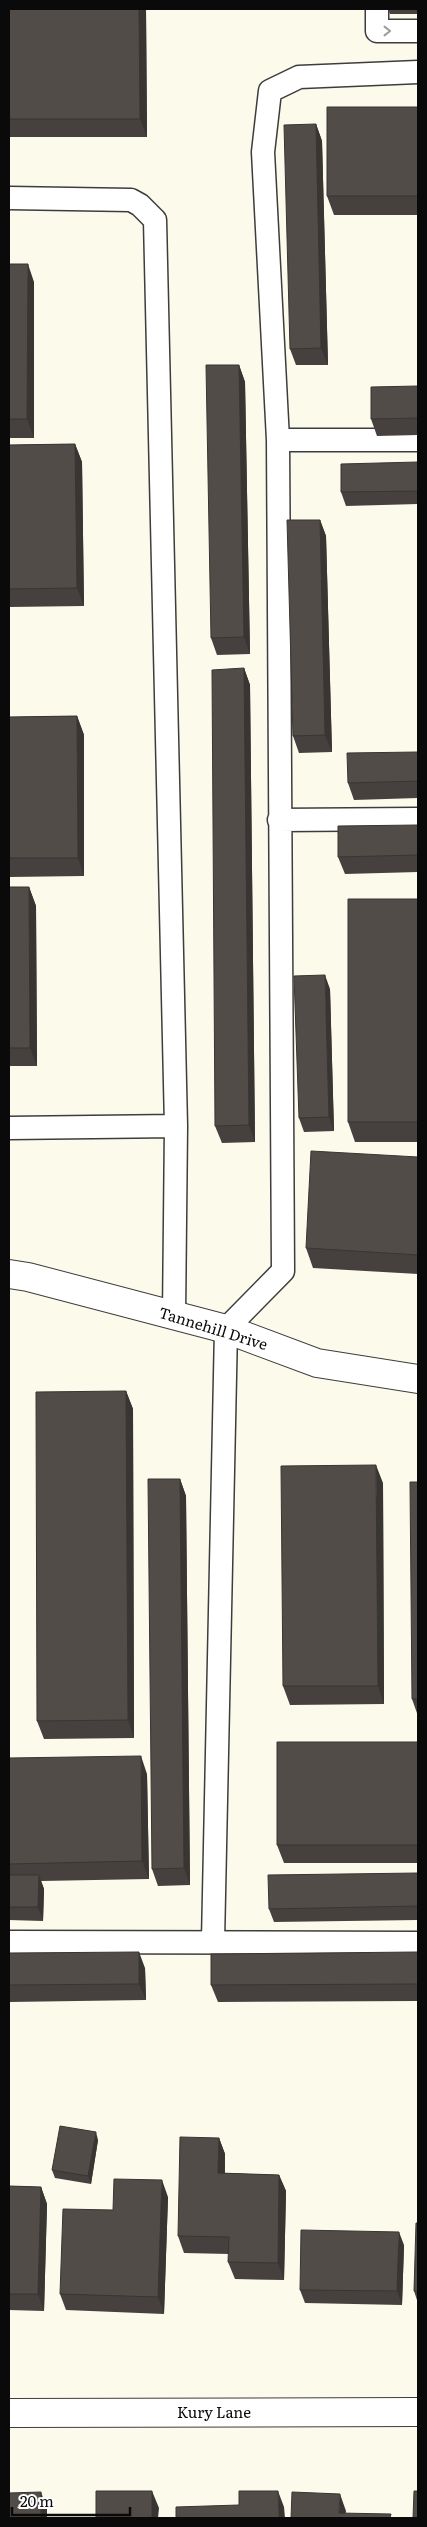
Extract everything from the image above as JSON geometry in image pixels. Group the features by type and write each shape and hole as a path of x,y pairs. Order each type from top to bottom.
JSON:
{"street":[{"name":"Tannehill Drive","path":"9,1274 28,1277 226,1330 317,1363 418,1379"},
{"name":"Kury Lane","path":"9,2413 418,2412"}],"lane":[{"path":"377,9 377,31 418,30"},
{"path":"213,1941 226,1330 283,1271 278,440 264,152 270,91 299,77 418,72"},
{"path":"9,198 114,198 131,200 140,205 155,220 176,1126 174,1316"},
{"path":"278,440 418,440"},
{"path":"279,820 418,819"},
{"path":"9,1128 176,1126"},
{"path":"9,1942 418,1943"}],"building":[{"path":"9,9 139,9 140,119 9,119"},
{"path":"327,107 418,107 418,196 327,196"},
{"path":"316,124 321,348 290,349 284,125"},
{"path":"9,264 28,264 27,419 9,419"},
{"path":"206,365 239,365 244,637 211,638"},
{"path":"418,386 418,418 371,419 371,387"},
{"path":"75,444 77,588 9,589 9,445"},
{"path":"418,462 418,491 341,492 341,464"},
{"path":"287,520 320,520 325,735 293,736"},
{"path":"244,668 249,1125 215,1126 212,670"},
{"path":"77,716 78,858 9,858 9,717"},
{"path":"418,752 418,781 348,783 347,753"},
{"path":"418,825 418,855 338,857 338,826"},
{"path":"9,887 29,887 30,1048 9,1048"},
{"path":"348,899 418,899 418,1122 348,1122"},
{"path":"325,975 329,1117 299,1118 294,976"},
{"path":"311,1151 418,1157 418,1255 306,1248"},
{"path":"126,1391 128,1720 37,1721 36,1392"},
{"path":"376,1465 378,1686 283,1686 281,1466"},
{"path":"148,1479 180,1479 184,1868 152,1869"},
{"path":"410,1482 418,1482 418,1699 412,1699"},
{"path":"277,1742 418,1742 418,1845 277,1845"},
{"path":"141,1756 142,1861 9,1864 9,1758"},
{"path":"418,1873 418,1906 269,1909 268,1875"},
{"path":"9,1875 39,1875 38,1907 9,1907"},
{"path":"139,1952 139,1984 9,1985 9,1953"},
{"path":"418,1952 418,1984 211,1985 211,1954"},
{"path":"60,2126 96,2132 88,2176 52,2170"},
{"path":"180,2137 219,2138 218,2173 279,2175 278,2263 228,2262 229,2237 178,2236"},
{"path":"114,2179 162,2180 158,2297 60,2294 63,2209 113,2210"},
{"path":"9,2186 41,2187 38,2294 9,2294"},
{"path":"416,2223 418,2223 418,2291 414,2291"},
{"path":"301,2230 399,2232 397,2291 300,2290"},
{"path":"96,2491 152,2491 152,2518 96,2518"},
{"path":"239,2491 278,2491 279,2518 176,2518 176,2507 239,2505"},
{"path":"414,2491 418,2491 418,2518 413,2518"},
{"path":"41,2492 41,2518 9,2518 9,2493"},
{"path":"292,2492 340,2494 339,2513 391,2514 390,2518 291,2518"}]}
